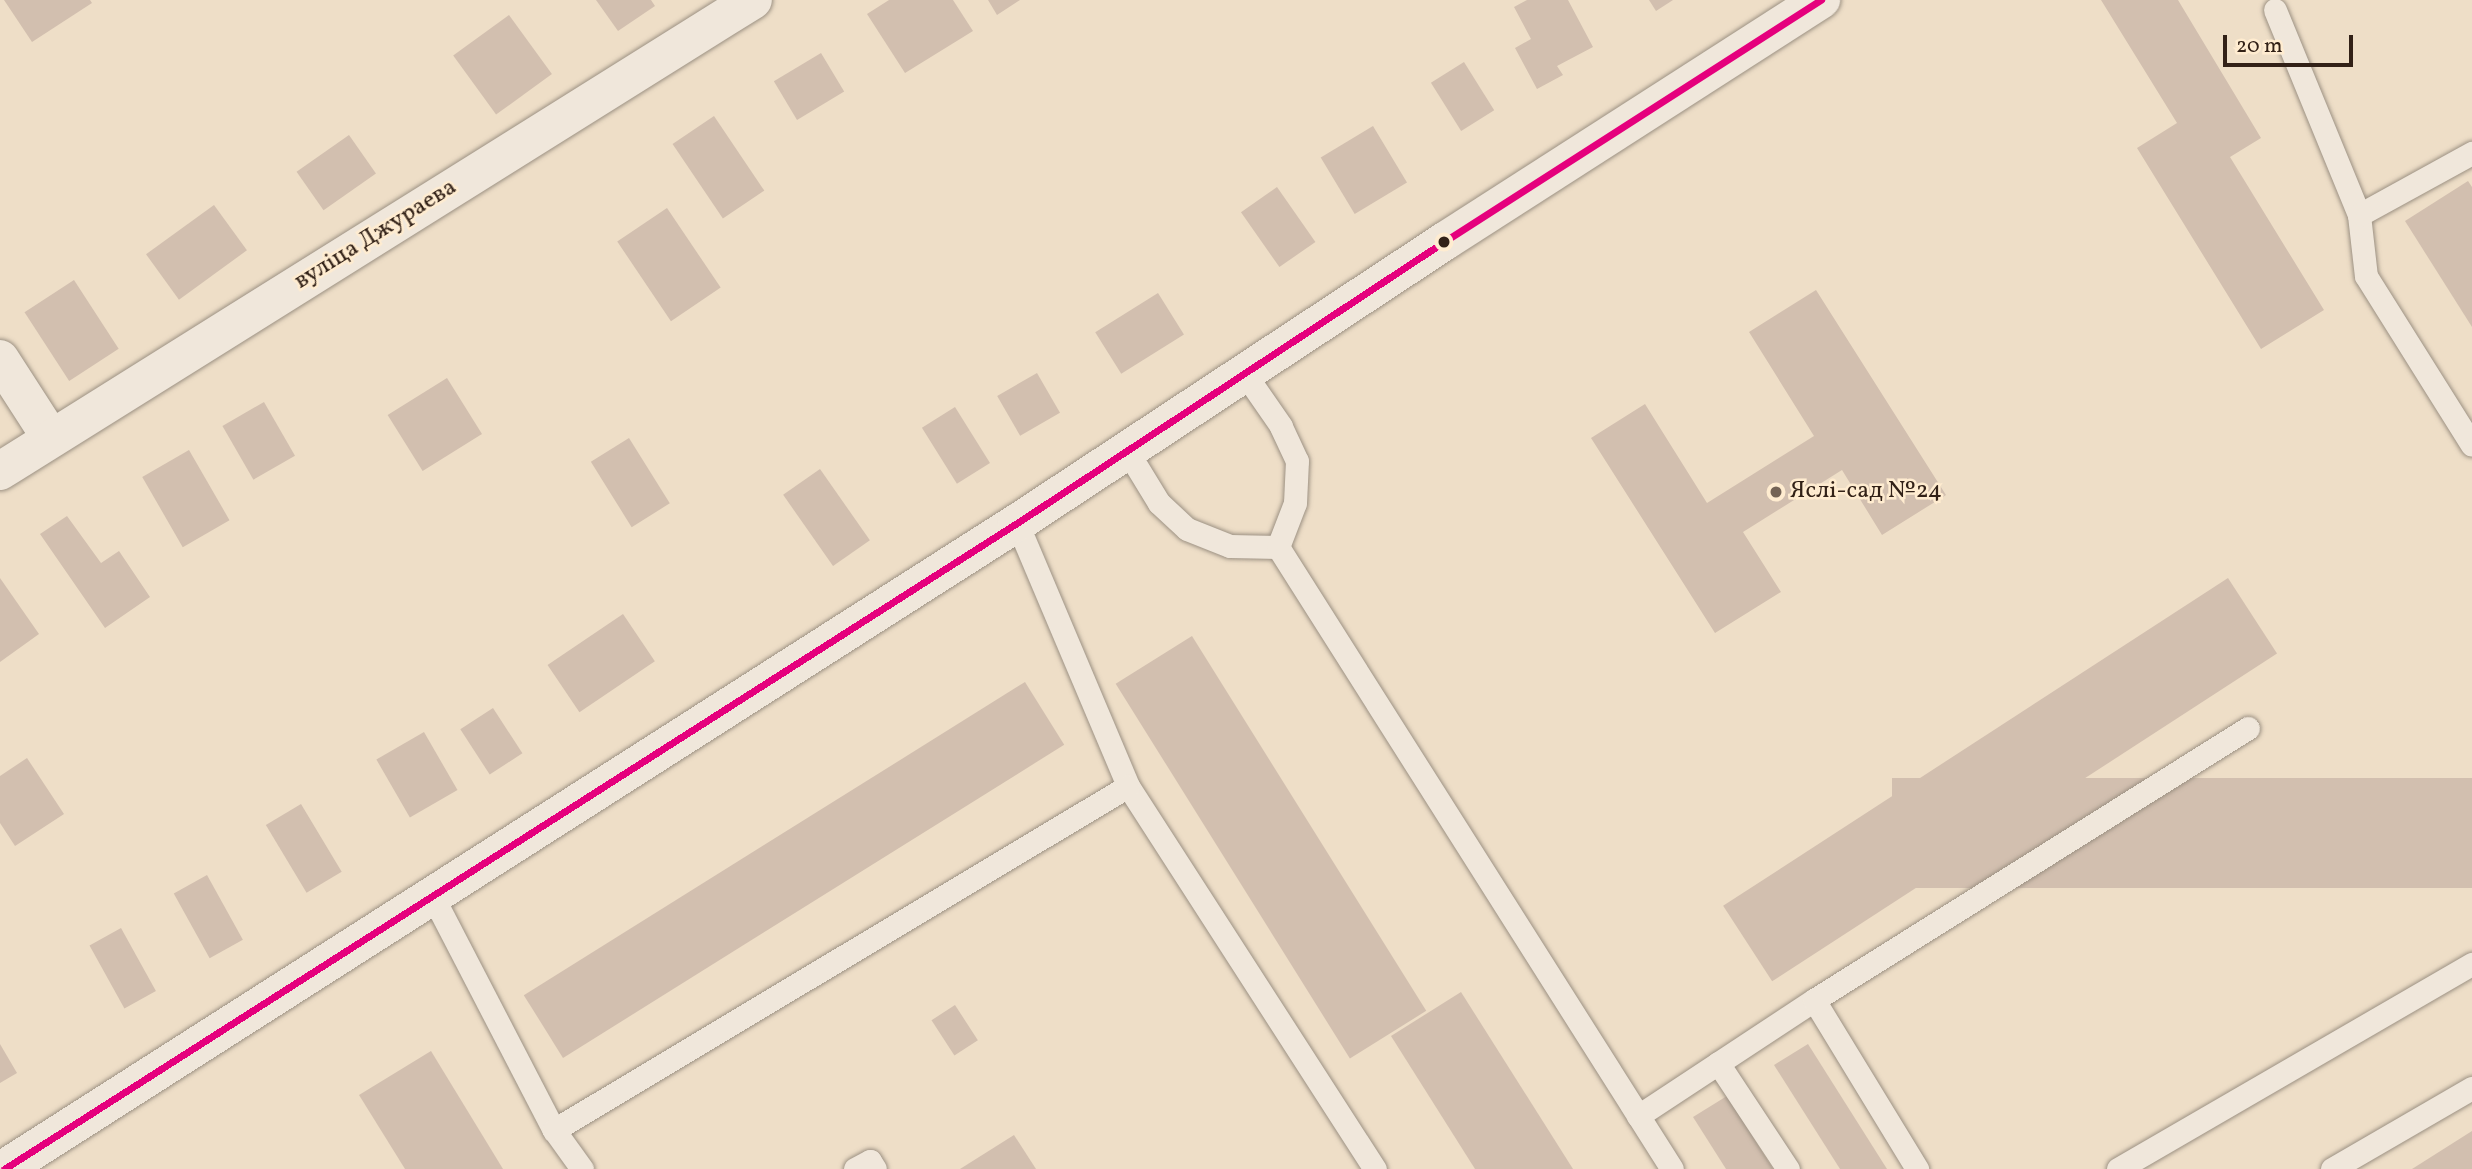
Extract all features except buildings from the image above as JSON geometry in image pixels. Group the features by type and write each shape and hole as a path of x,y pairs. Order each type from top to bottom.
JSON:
{"street":[{"name":"вуліца Джураева","path":"0,471 753,0"},
{"path":"4,1169 1017,523 1444,242 1821,0"},
{"path":"0,359 51,438"}],"lane":[{"path":"2279,3 2359,215 2366,276 2472,445"},
{"path":"2359,215 2472,153"},
{"path":"1245,374 1281,426 1297,461 1295,503 1278,547"},
{"path":"1126,449 1160,503 1187,530 1230,547 1278,547"},
{"path":"1017,523 1129,786 1375,1169"},
{"path":"1278,547 1672,1169"},
{"path":"1638,1116 1814,1000 2248,728"},
{"path":"554,1130 1129,786"},
{"path":"433,897 554,1130 582,1169"},
{"path":"2118,1169 2472,964"},
{"path":"1814,1000 1917,1169"},
{"path":"1718,1063 1788,1169"},
{"path":"2332,1169 2472,1088"},
{"path":"855,1169 870,1161 875,1169"}],"transit line":[{"path":"4,1169 1017,523 1445,241 1821,0"}],"place":[{"name":"Яслі-сад №24","path":"1776,492"}]}
